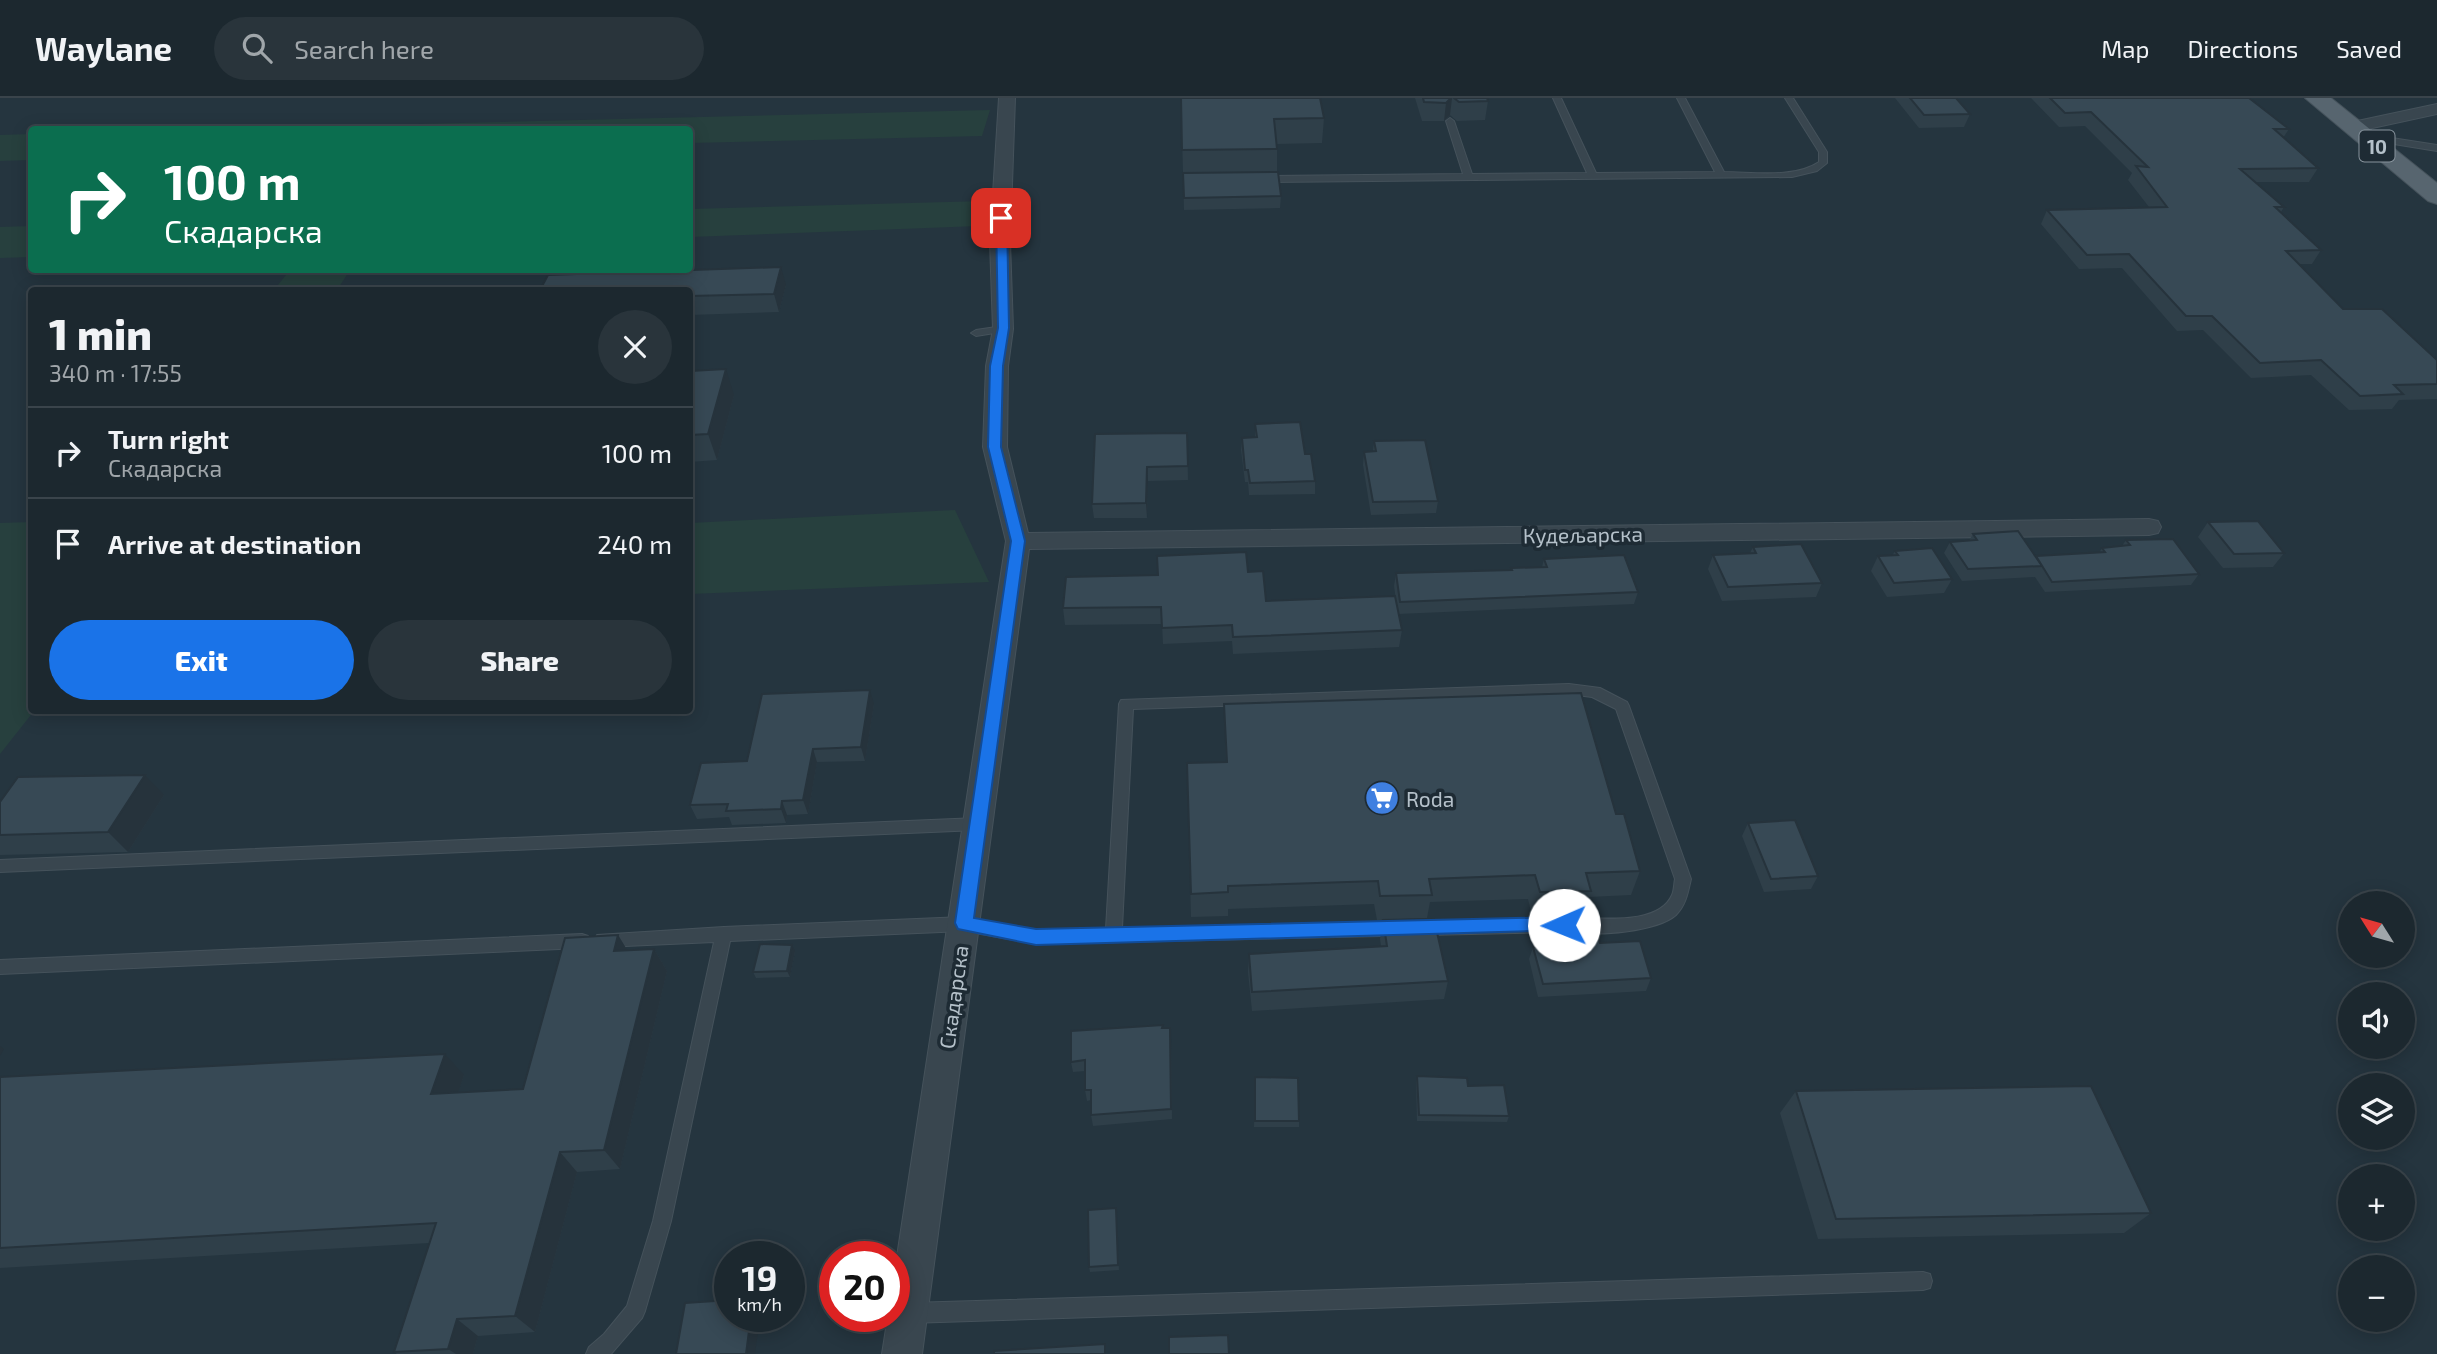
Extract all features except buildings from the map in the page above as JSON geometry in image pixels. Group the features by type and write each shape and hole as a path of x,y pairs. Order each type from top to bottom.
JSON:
{"main road":[{"name":"10","path":"2317,98 2427,181 2437,196"}],"street":[{"name":"Скадарска","path":"910,1300 1018,541 995,447 997,366 1003,328 1000,242 1007,98"},
{"path":"2360,132 2437,109"},
{"name":"Кудељарска","path":"1018,541 2149,527"},
{"name":"Скадарска","path":"902,1354 905,1332"}],"lane":[{"path":"1557,98 1592,174"},
{"path":"1681,98 1721,175"},
{"path":"1249,179 1791,174 1814,169 1823,163 1824,152 1789,98"},
{"path":"1450,121 1468,177"},
{"path":"2360,132 2437,148"},
{"path":"976,333 1003,328"},
{"path":"0,967 964,923 1036,937 1646,923 1671,912 1683,891 1683,879 1622,706 1595,692 1569,689 1126,704 1114,934"},
{"path":"0,866 978,824"},
{"path":"596,1354 611,1341 635,1311 639,1298 662,1221 724,934"},
{"path":"910,1314 1923,1281"}],"green space":[{"path":"990,110 982,136 693,143 693,126 340,126"},
{"path":"28,134 28,160 0,161 0,135"},
{"path":"985,201 979,226 693,237 693,209"},
{"path":"28,226 28,257 0,258 0,227"},
{"path":"288,273 348,273 339,287 276,287"},
{"path":"955,510 989,582 693,594 693,523"},
{"path":"28,522 28,714 32,714 0,754 0,523"}],"place":[{"name":"Roda","path":"1382,798"}],"route":[{"path":"1001,218 1003,328 997,366 995,447 1018,541 964,923 1036,937 1564,925"}]}
